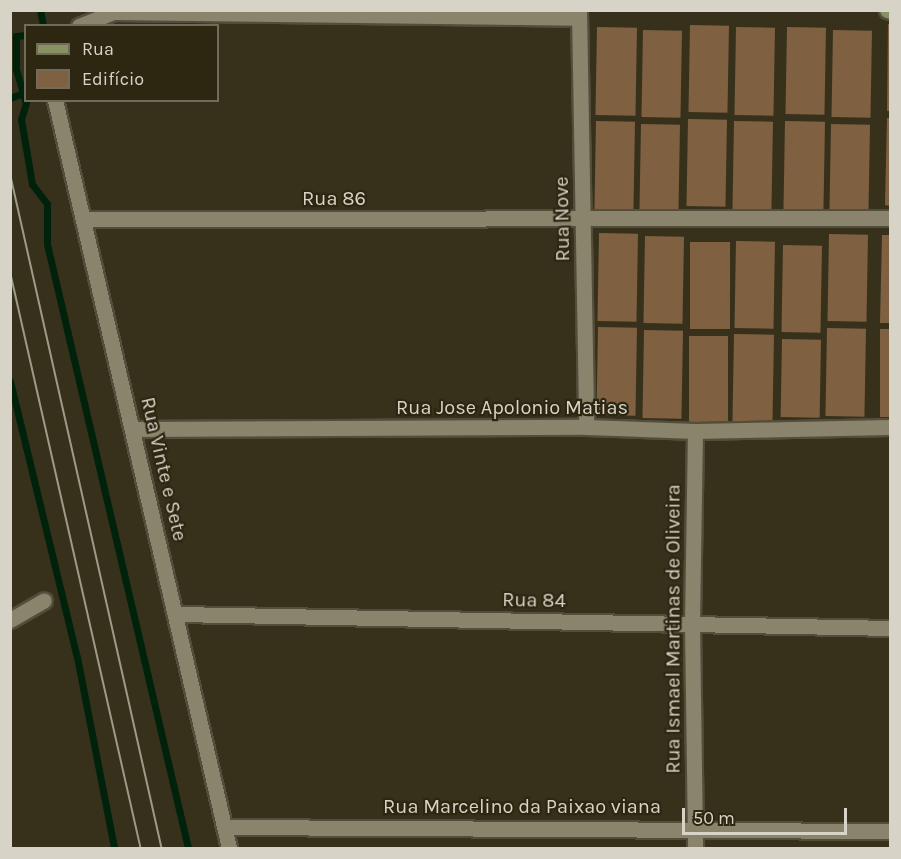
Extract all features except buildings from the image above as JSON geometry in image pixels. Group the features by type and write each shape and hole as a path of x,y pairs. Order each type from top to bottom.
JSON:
{"street":[{"path":"84,24 113,12 579,14"},
{"name":"Rua Nove","path":"579,14 586,427"},
{"name":"Rua Vinte e Sete","path":"55,102 177,614 226,827 229,849"},
{"name":"Rua 86","path":"84,219 891,218"},
{"name":"Rua Jose Apolonio Matias","path":"133,429 586,427 695,431 891,427"},
{"name":"Rua Ismael Martinas de Oliveira","path":"695,431 692,625 695,849"},
{"path":"10,620 44,600"},
{"name":"Rua 84","path":"177,614 891,628"},
{"name":"Rua Marcelino da Paixao viana","path":"226,827 695,828 891,831"}],"waterway":[{"path":"40,10 43,24"},
{"path":"24,35 16,36 16,69 24,96"},
{"path":"10,98 23,93"},
{"path":"26,102 21,119 32,184 47,204 47,244 188,848"},
{"path":"10,381 77,657 114,848"}],"tram line":[{"path":"10,172 162,848"},
{"path":"10,270 141,848"}]}
